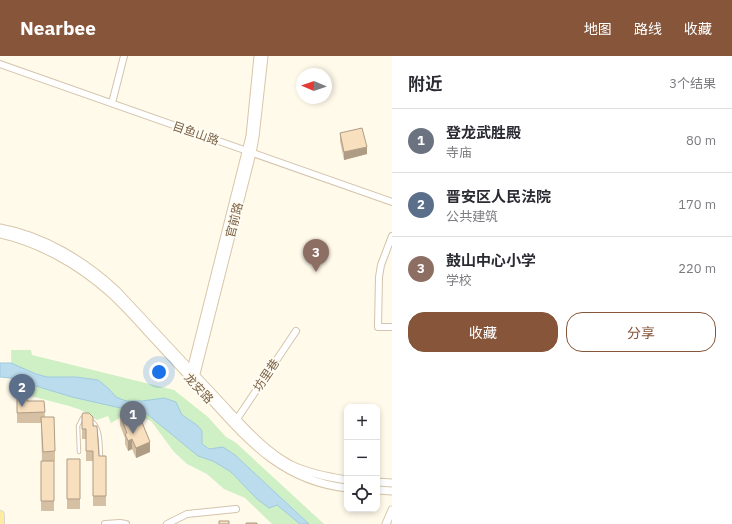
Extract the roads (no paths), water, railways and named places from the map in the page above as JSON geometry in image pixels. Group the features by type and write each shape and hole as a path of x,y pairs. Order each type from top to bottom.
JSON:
{"main road":[{"name":"官前路","path":"249,152 258,56"},
{"name":"官前路","path":"192,376 249,152 255,137 264,56"},
{"name":"龙安路","path":"0,228 32,237 57,248 72,256 100,275 117,291 252,444 275,462 292,472 321,484 344,488"},
{"name":"龙安路","path":"0,234 49,252 73,264 90,276 119,301 192,376 259,442 274,454 292,465 314,473 344,479"},
{"path":"380,482 392,483"},
{"path":"380,490 392,491"},
{"path":"386,524 392,510"},
{"path":"0,516 0,524"}],"street":[{"path":"112,103 124,56"},
{"name":"目鱼山路","path":"0,64 392,202"},
{"path":"392,236 380,271 378,327 392,327"},
{"name":"坊里巷","path":"237,419 296,332"},
{"path":"167,524 187,514 236,509"},
{"path":"105,524 126,524"}],"lane":[{"path":"79,452 78,426 83,418 88,418 94,422 100,433 101,462"}],"water":[{"path":"0,363 11,363 47,377 76,377 98,380 116,397 126,401 142,401 164,398 176,402 182,415 197,425 202,431 202,444 209,449 223,447 235,455 309,524 300,524 277,505 269,508 257,499 231,472 213,461 198,456 147,414 72,397 10,378 0,377"}],"place":[{"name":"鼓山中心小学","path":"316,272"},
{"name":"晋安区人民法院","path":"22,407"},
{"name":"登龙武胜殿","path":"133,434"}]}
